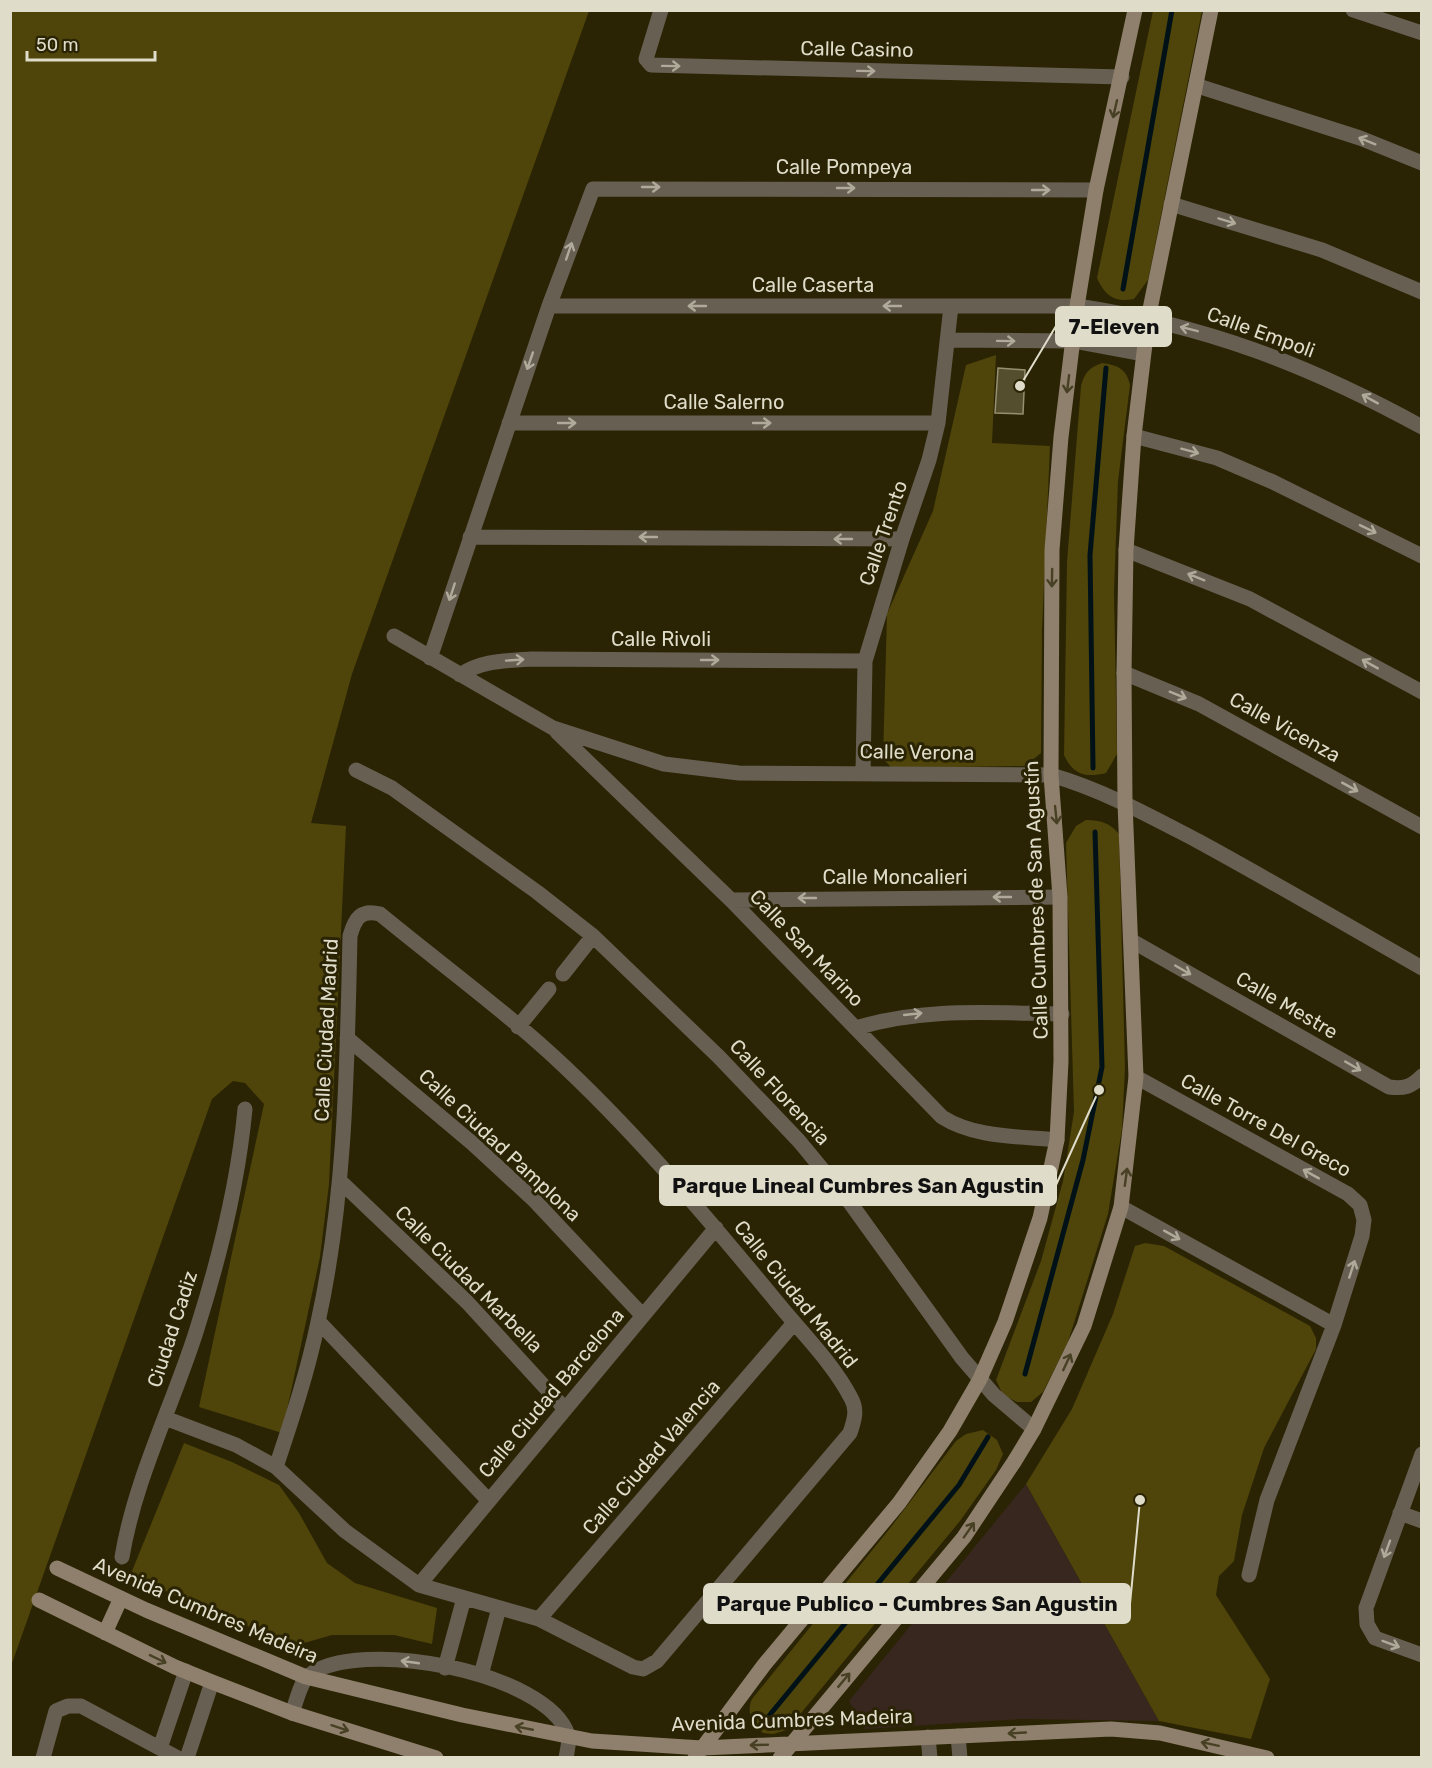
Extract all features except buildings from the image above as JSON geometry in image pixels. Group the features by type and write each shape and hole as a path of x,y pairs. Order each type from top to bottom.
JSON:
{"street":[{"name":"Calle Casino","path":"661,10 646,59 651,65 1122,77"},
{"name":"Calle Cumbres de San Agustín","path":"698,1753 764,1665 899,1503 950,1431 980,1379 1005,1322 1040,1218 1057,1140 1062,1014 1060,897 1052,775 1052,550 1077,306 1096,190 1135,10"},
{"path":"780,1758 963,1537 1034,1429 1084,1326 1121,1207 1136,1077 1125,803 1124,673 1126,550 1134,436 1148,319 1198,86 1211,10"},
{"path":"1353,10 1422,33"},
{"path":"1198,86 1360,138 1422,163"},
{"name":"Calle Pompeya","path":"549,306 592,189 1096,190"},
{"path":"1171,204 1322,250 1422,292"},
{"path":"430,658 549,306"},
{"name":"Calle Caserta","path":"549,306 1077,306"},
{"name":"Calle Trento","path":"862,773 865,661 929,460 938,423 951,306"},
{"name":"Calle Empoli","path":"1077,306 1148,319 1218,336 1289,362 1361,394 1422,427"},
{"path":"947,340 1073,342 1143,354"},
{"name":"Calle Salerno","path":"509,423 938,423"},
{"path":"1134,436 1217,458 1273,482 1422,556"},
{"path":"470,537 902,539"},
{"path":"1126,550 1250,599 1422,692"},
{"name":"Calle Verona","path":"394,636 553,728 664,764 740,773 1052,775 1125,803 1263,876 1422,968"},
{"name":"Calle Rivoli","path":"460,675 475,665 531,659 865,661"},
{"name":"Calle Vicenza","path":"1124,673 1199,704 1422,826"},
{"name":"Calle San Marino","path":"553,728 731,900 922,1099 958,1127 978,1132 1057,1140"},
{"name":"Calle Florencia","path":"356,770 392,788 537,892 593,936 719,1057 799,1141 851,1204 980,1379 994,1395 1034,1429"},
{"name":"Calle Moncalieri","path":"731,900 1060,897"},
{"name":"Calle Ciudad Madrid","path":"165,1418 236,1445 276,1467 345,1531 419,1585 539,1619 633,1667 643,1669 651,1666 665,1652 850,1433 855,1408 852,1399 794,1323 716,1228 627,1129 565,1067 518,1027 380,915 369,911 362,913 354,922 350,936 340,1181 318,1322 276,1467"},
{"path":"562,974 593,936"},
{"name":"Calle Mestre","path":"1132,941 1389,1087 1402,1089 1413,1085 1422,1076"},
{"path":"518,1027 549,989"},
{"path":"856,1028 896,1016 937,1012 1062,1014"},
{"name":"Calle Ciudad Pamplona","path":"347,1038 472,1143 535,1201 643,1316"},
{"name":"Calle Torre Del Greco","path":"1136,1077 1348,1194 1360,1205 1364,1220 1362,1236 1334,1325 1267,1500 1249,1575"},
{"name":"Ciudad Cadiz","path":"122,1557 135,1499 196,1332 237,1174 245,1109"},
{"name":"Calle Ciudad Marbella","path":"340,1181 467,1302 565,1409"},
{"path":"1121,1207 1334,1325"},
{"name":"Calle Ciudad Barcelona","path":"419,1585 716,1228"},
{"path":"318,1322 489,1501"},
{"name":"Calle Ciudad Valencia","path":"539,1619 794,1323"},
{"path":"1422,1454 1366,1608 1367,1624 1375,1638 1422,1655"},
{"path":"1400,1513 1422,1521"},
{"name":"Avenida Cumbres Madeira","path":"57,1568 121,1598 306,1677 462,1715 569,1737 698,1753 791,1744 1111,1729 1160,1733 1267,1758"},
{"path":"105,1633 121,1598"},
{"path":"445,1668 464,1598"},
{"path":"39,1600 212,1682 292,1713 436,1758"},
{"path":"481,1675 499,1608"},
{"path":"292,1713 306,1677 329,1663 362,1659 407,1660 481,1675 524,1693 556,1713 569,1737 566,1758"},
{"path":"160,1748 186,1671"},
{"path":"187,1758 212,1682"},
{"path":"43,1758 56,1711 68,1706 81,1706 178,1758"},
{"path":"958,1736 960,1758"},
{"path":"928,1737 930,1758"}],"shaded area":[{"path":"11,11 589,11 352,674 311,823 346,826 329,1184 320,1257 282,1433 199,1407 264,1104 245,1083 233,1081 212,1099 11,1666"},
{"path":"1153,11 1202,11 1148,280 1134,299 1121,300 1107,294 1097,278"},
{"path":"996,355 992,443 1050,446 1042,631 1041,753 1025,766 892,768 883,759 887,614 933,511 966,365"},
{"path":"1102,363 1112,365 1124,372 1130,385 1118,481 1114,592 1117,754 1106,773 1086,775 1076,771 1064,755 1067,562 1081,386 1088,371"},
{"path":"1086,820 1105,823 1119,834 1125,1068 1122,1129 1108,1214 1068,1342 1043,1392 1031,1402 1017,1402 1003,1395 996,1380 1041,1261 1063,1181 1074,1112 1066,843 1076,826"},
{"path":"1145,1243 1164,1246 1310,1326 1316,1338 1316,1349 1264,1448 1242,1515 1234,1561 1219,1576 1216,1595 1270,1679 1251,1739 1159,1721 1026,1484 1072,1409 1113,1314 1135,1246"},
{"path":"983,1430 997,1440 1003,1454 996,1470 960,1521 787,1730 773,1734 763,1733 751,1717 752,1699 891,1527 956,1441 966,1434"},
{"path":"184,1443 232,1462 279,1485 299,1513 327,1563 355,1583 437,1608 432,1644 394,1635 332,1635 294,1646 130,1576"},
{"path":"1026,1484 1159,1721 1021,1719 865,1729 849,1701"}],"waterway":[{"path":"1123,289 1172,10"},
{"path":"1093,768 1090,555 1106,368"},
{"path":"1025,1374 1083,1160 1102,1067 1095,832"},
{"path":"768,1717 959,1485 988,1437"}],"place":[{"name":"7-Eleven","path":"1020,386"},
{"name":"Parque Lineal Cumbres San Agustin","path":"1099,1090"},
{"name":"Parque Publico - Cumbres San Agustin","path":"1140,1500"}]}
